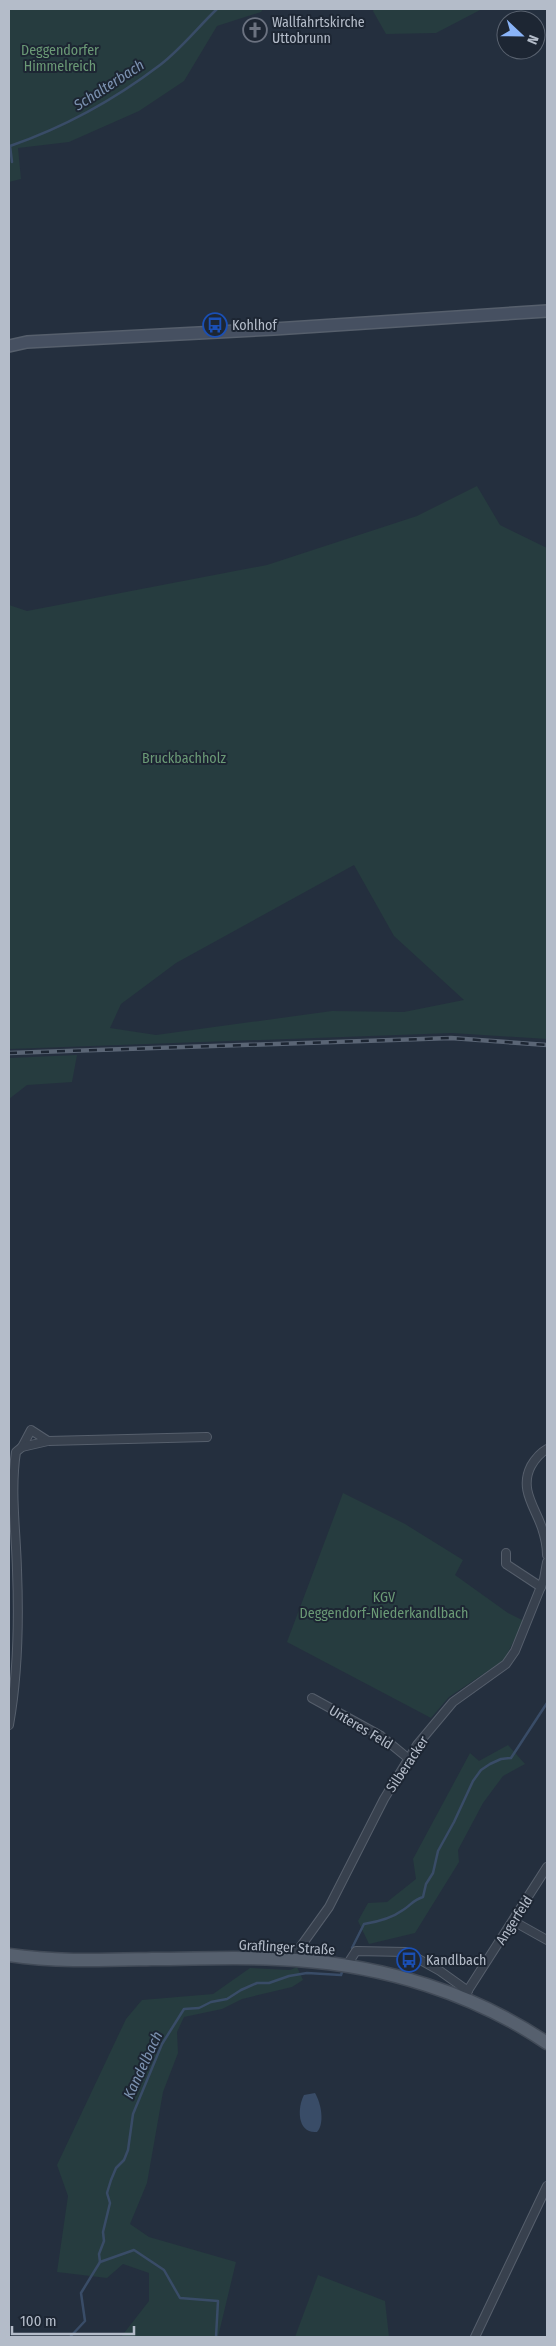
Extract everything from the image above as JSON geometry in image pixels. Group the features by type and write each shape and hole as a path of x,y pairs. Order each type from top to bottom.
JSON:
{"main road":[{"name":"Graflinger Straße","path":"9,1955 66,1959 294,1959 347,1965 465,1994 547,2043"}],"street":[{"path":"9,346 26,342 274,329 547,311"},
{"path":"9,1725 16,1688 17,1571 12,1478 16,1452 22,1447 31,1430 48,1441"},
{"path":"22,1447 48,1441 207,1437"},
{"path":"547,1449 534,1460 528,1473 526,1486 529,1499 542,1528 547,1555"},
{"path":"506,1553 506,1564 541,1587"},
{"name":"Silberacker","path":"294,1959 329,1907 384,1799 417,1745 453,1702 506,1664 516,1651 541,1587 547,1562"},
{"name":"Unteres Feld","path":"312,1698 381,1736 408,1759"},
{"name":"Angerfeld","path":"465,1994 514,1921 547,1867"},
{"path":"514,1921 547,1940"},
{"path":"347,1965 356,1951 406,1952 440,1971 465,1994"},
{"path":"474,2337 547,2186"}],"green space":[{"name":"Deggendorfer Himmelreich","path":"9,9 263,9 261,12 217,26 184,81 139,111 69,142 18,148 21,179 9,182"},
{"path":"374,9 482,9 436,33 386,34 373,11"},
{"name":"Bruckbachholz","path":"477,486 500,525 547,548 547,1039 452,1033 9,1049 9,605 27,611 267,565 417,516","holes":["354,865 394,936 464,1000 404,1012 332,1011 156,1035 110,1028 121,1004 176,963"]},
{"path":"77,1055 72,1082 27,1085 9,1099 9,1058"},
{"name":"KGV Deggendorf-Niederkandlbach","path":"343,1493 405,1524 463,1560 455,1575 508,1613 524,1621 504,1660 449,1697 431,1718 287,1642"},
{"path":"508,1745 525,1764 503,1776 483,1803 458,1850 459,1862 415,1933 369,1944 358,1921 368,1903 387,1902 416,1879 413,1859 470,1753 479,1761"},
{"path":"297,1967 303,1980 292,1987 242,1999 222,2009 184,2017 177,2032 178,2053 163,2092 147,2183 130,2224 149,2237 236,2262 218,2337 121,2337 149,2301 149,2273 123,2264 107,2278 57,2272 68,2196 57,2165 126,2019 142,2000 213,1994 250,1968 290,1970"},
{"path":"318,2275 385,2301 389,2337 295,2337"}],"water":[{"path":"315,2093 319,2102 321,2124 317,2132 310,2132 302,2125 300,2107 304,2095"}],"waterway":[{"name":"Schalterbach","path":"12,162 10,146 70,121 125,90 168,59 217,9"},
{"name":"Kandelbach","path":"352,1948 364,1924 394,1915 423,1897 426,1884 433,1873 438,1851 473,1781 481,1770 490,1764 501,1759 511,1758 547,1703"},
{"name":"Kandelbach","path":"100,2262 99,2254 104,2241 103,2232 110,2203 107,2193 111,2180 116,2168 124,2160 128,2150 133,2114 162,2044 184,2009 199,2008 211,2002 227,1999 257,1983 269,1983 289,1976 307,1973 341,1975 342,1972"},
{"path":"70,2337 85,2321 81,2293 100,2262 134,2250 164,2270 180,2298 218,2301 216,2337"}],"railway":[{"path":"9,1053 451,1038 547,1045"}],"place":[{"name":"Wallfahrtskirche Uttobrunn","path":"255,30"},
{"name":"Kohlhof","path":"215,325"},
{"name":"Kandlbach","path":"409,1960"}]}
